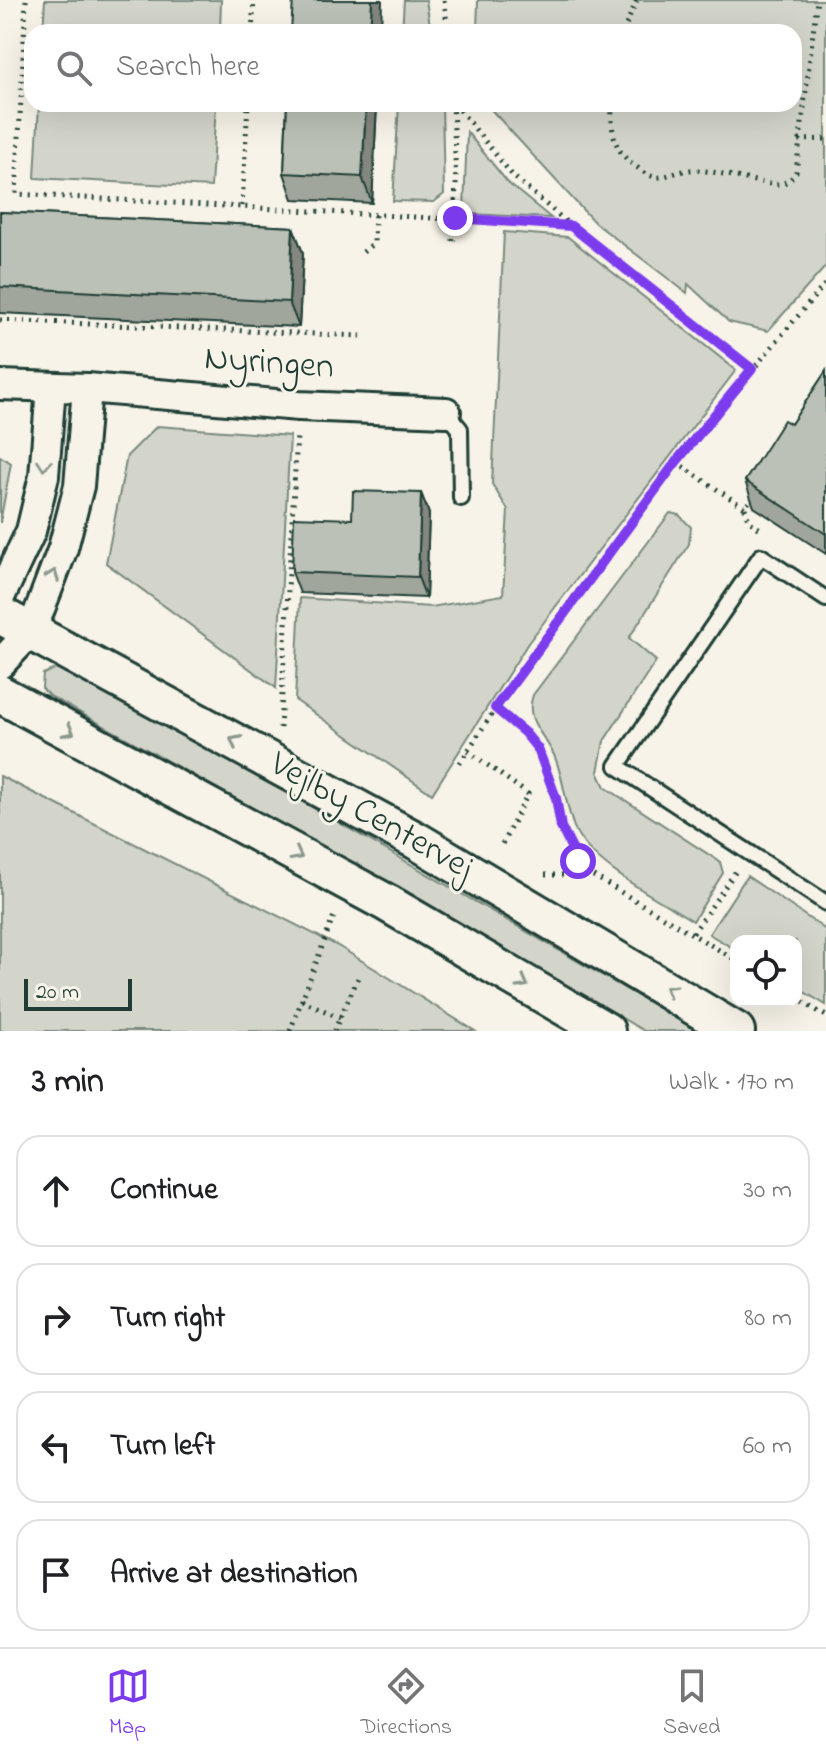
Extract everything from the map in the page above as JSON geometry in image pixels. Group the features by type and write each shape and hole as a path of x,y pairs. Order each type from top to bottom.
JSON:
{"street":[{"name":"Nyringen","path":"0,385 87,388 299,406 446,412"},
{"path":"0,597 31,531 44,476 51,387"},
{"path":"0,664 32,630 63,548 79,486 87,388"},
{"name":"Vejlby Centervej","path":"0,615 417,841 736,1031"},
{"name":"Vejlby Centervej","path":"0,694 347,882 606,1031"}],"lane":[{"path":"446,412 460,429 461,498"},
{"path":"826,599 761,556 617,766 826,903"}],"path":[{"path":"25,24 26,0"},
{"path":"252,24 254,0"},
{"path":"444,0 447,24"},
{"path":"626,24 637,0"},
{"path":"612,112 611,129 616,145 624,159 647,175 660,177 673,171 696,170 781,185 796,172 817,0"},
{"path":"24,39 16,194 571,226"},
{"path":"242,206 248,112"},
{"path":"453,241 454,112"},
{"path":"461,112 513,176 571,226 752,369"},
{"path":"799,140 826,139"},
{"path":"363,252 374,243 375,214"},
{"path":"460,763 495,708 676,462 826,283"},
{"path":"0,320 361,336"},
{"path":"278,764 299,406"},
{"path":"676,462 745,508 762,482"},
{"path":"495,708 525,733 538,749 556,798 561,827 578,861 592,875 730,956"},
{"path":"468,751 528,794 499,850"},
{"path":"693,933 749,853"},
{"path":"290,1031 347,882"},
{"path":"334,1031 359,976"},
{"path":"302,1000 340,1018"},
{"path":"802,1002 826,1016"}],"shaded area":[{"path":"45,0 221,0 220,24 44,24"},
{"path":"404,0 426,0 430,24 402,24"},
{"path":"478,0 826,0 826,266 768,331 729,322 688,284 687,293 594,222 493,112 802,112 802,24 477,24"},
{"path":"39,112 216,112 211,187 35,178"},
{"path":"399,112 442,112 444,194 434,202 393,201"},
{"path":"467,132 508,183 551,218 471,214 464,209"},
{"path":"504,232 568,237 736,370 528,643 432,794 295,700 300,598 431,607 503,595 508,510 492,484"},
{"path":"157,426 290,436 276,688 106,563 127,456"},
{"path":"0,456 11,463 0,523"},
{"path":"670,513 679,515 691,527 689,544 629,638 656,661 604,741 598,772 605,787 720,862 723,873 693,921 609,868 582,841 571,818 554,755 531,712 533,695"},
{"path":"57,668 195,739 698,1031 644,1031 448,916 48,695 42,688 43,674"},
{"path":"0,776 338,946 475,1031 0,1031"},
{"path":"747,876 826,930 826,1005 802,991 802,935 730,935 730,946 709,934"}],"building":[{"path":"293,0 372,0 370,24 292,24"},
{"path":"287,112 366,112 362,177 284,173"},
{"path":"0,212 293,227 289,302 0,287"},
{"path":"826,371 826,534 745,481 784,420 791,424"},
{"path":"353,491 421,493 418,577 292,572 294,517 352,519"}],"route":[{"path":"455,218 571,226 752,369 676,462 495,708 525,733 538,749 549,773 561,827 578,861"}]}
